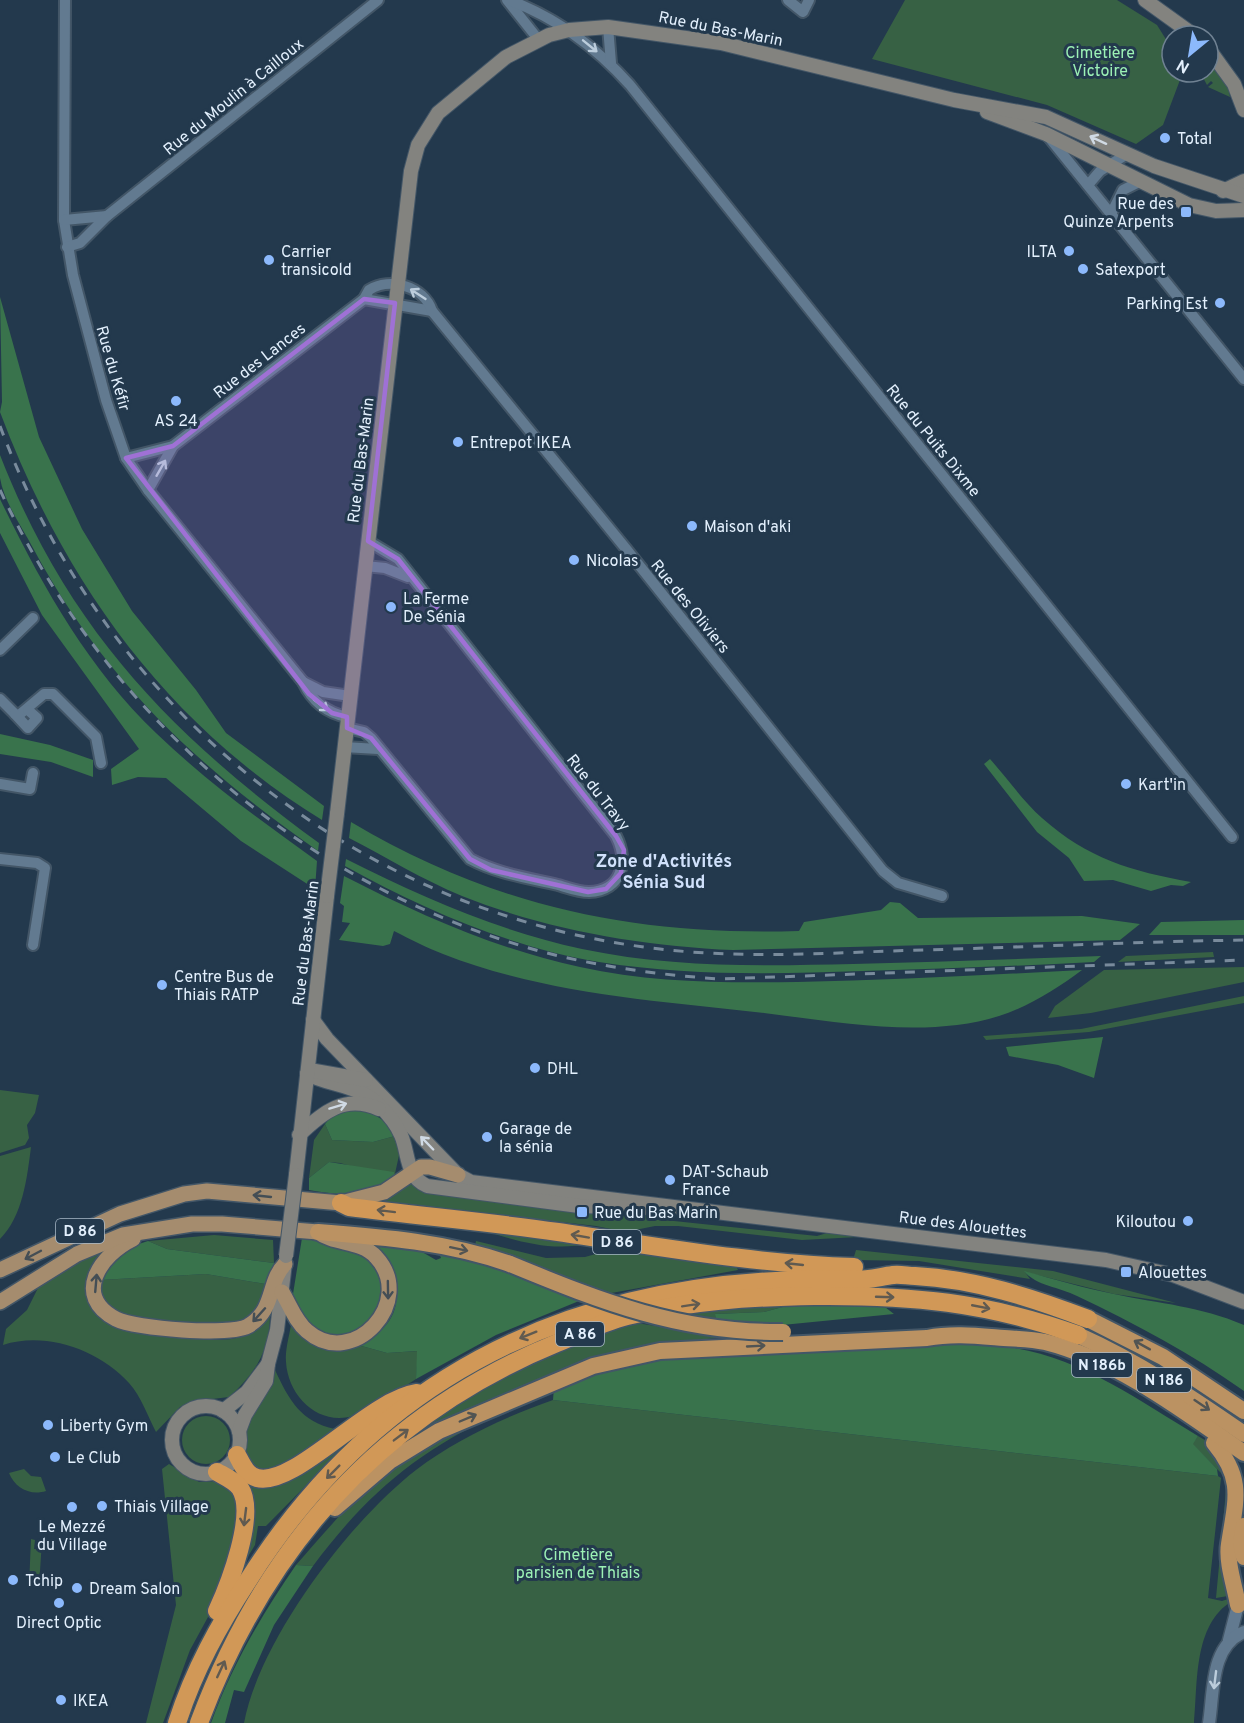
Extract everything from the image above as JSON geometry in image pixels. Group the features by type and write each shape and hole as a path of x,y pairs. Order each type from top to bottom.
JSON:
{"highway":[{"name":"D 86","path":"341,1203 349,1207 558,1232 644,1246 807,1265 882,1269 892,1275"},
{"name":"D 86","path":"318,1232 431,1244 480,1253 617,1306 671,1322 727,1331 824,1333"},
{"name":"A 86","path":"177,1723 201,1660 216,1631 259,1562 292,1518 330,1475 369,1437 424,1392 475,1361 518,1339 578,1315 616,1303 714,1284 788,1279 876,1280 892,1275 966,1282 1035,1300 1088,1319"},
{"name":"A 86","path":"199,1723 234,1640 315,1515 349,1479 383,1449 461,1391 528,1355 625,1317 705,1302 761,1297 923,1298 1016,1314 1078,1335"},
{"name":"N 186","path":"1088,1319 1163,1357 1244,1411"},
{"name":"N 186b","path":"824,1333 978,1335 1034,1340 1057,1346 1114,1371 1190,1416 1244,1454"},
{"path":"301,1535 390,1461 416,1444 467,1418 593,1366 660,1351 927,1338 937,1335"},
{"name":"N 186","path":"1078,1335 1115,1351 1164,1380 1244,1434"},
{"path":"237,1455 243,1468 253,1477 272,1479 287,1473 356,1422 402,1395 424,1392"},
{"path":"1190,1416 1194,1427 1232,1460 1240,1479 1241,1499 1228,1546 1238,1605"},
{"path":"201,1660 207,1629 226,1591 246,1519 246,1503 240,1487 217,1472"},
{"path":"1244,1526 1241,1542 1244,1557"}],"main road":[{"path":"1145,0 1178,24"},
{"name":"Rue du Bas-Marin","path":"239,1431 245,1415 266,1381 277,1330 411,171 423,136 438,113 506,57 538,39 569,30 608,27 721,43 954,100 1029,112 1046,117 1127,154 1244,197"},
{"path":"1220,65 1234,84 1244,110"},
{"name":"Rue du Bas-Marin","path":"954,100 1046,134 1186,204 1208,209 1244,210"},
{"path":"1223,191 1244,181"},
{"path":"1208,209 1244,197"},
{"path":"313,1020 366,1080 458,1175"},
{"path":"307,1074 315,1071 366,1080"},
{"path":"307,1074 322,1082 362,1091 385,1111 401,1135 411,1172 423,1184 445,1190 626,1210 672,1206"},
{"path":"299,1135 326,1110 339,1105 361,1103 385,1111"},
{"path":"341,1203 384,1192 411,1172 430,1167 458,1175 477,1184 672,1206"},
{"name":"D 86","path":"0,1270 120,1214 184,1194 207,1191 341,1203"},
{"name":"Rue des Alouettes","path":"672,1206 1106,1260 1173,1275 1244,1302"},
{"name":"D 86","path":"0,1302 77,1254 123,1235 192,1224 222,1224 318,1232"},
{"path":"282,1292 299,1323 311,1334 325,1340 350,1341 369,1332 381,1320 387,1304 389,1287 376,1256 363,1248 325,1237 318,1232"},
{"path":"146,1233 124,1243 107,1256 94,1280 95,1295 100,1306 109,1315 127,1324 218,1332 246,1327 261,1315 270,1301 278,1272 286,1260"},
{"path":"223,1411 247,1392 268,1364"},
{"path":"207,1406 223,1411 233,1420 239,1431 240,1443 237,1455 231,1464 217,1472 200,1473 185,1466 175,1452 172,1438 178,1422 190,1410 207,1406"}],"street":[{"name":"Rue du Kéfir","path":"65,0 64,220 67,247 106,400 126,458 148,490 303,682 309,694 322,707 347,722"},
{"name":"Rue du Moulin à Cailloux","path":"67,247 80,243 107,216 378,0"},
{"path":"508,0 538,39"},
{"name":"Rue du Puits Dixme","path":"508,0 536,10 569,30 611,63 1232,837"},
{"path":"788,0 802,12 809,0"},
{"path":"608,27 611,63"},
{"path":"1029,112 1244,379"},
{"path":"1088,185 1108,163 1127,154"},
{"path":"1111,214 1124,190 1141,181"},
{"path":"64,220 107,216"},
{"name":"Rue des Lances","path":"148,490 173,446 364,299 373,288 397,283"},
{"name":"Rue des Oliviers","path":"397,283 424,297 432,311 627,549 883,871 898,883 942,896"},
{"path":"364,299 432,311"},
{"name":"Rue des Lances","path":"126,458 173,446"},
{"name":"Rue du Travy","path":"347,722 368,735 470,859 491,870 588,892 606,889 621,873 624,850 616,836 398,559 368,541"},
{"path":"365,566 385,568 411,578"},
{"path":"0,650 33,618"},
{"name":"Rue du Kéfir","path":"303,682 323,692 350,696"},
{"path":"0,699 15,714 24,713 44,694 53,694 96,737 101,763"},
{"path":"344,747 378,749"},
{"path":"0,784 30,789 33,773"},
{"path":"0,859 37,863 45,868 33,945"},
{"path":"1209,1723 1217,1666 1229,1640 1238,1605"},
{"path":"1229,1640 1244,1632"}],"highlighted area":[{"path":"364,299 395,303 368,541 398,559 616,836 624,850 621,873 606,889 588,892 491,870 470,859 371,738 347,728 347,717 332,713 309,694 126,458 173,446"}],"green space":[{"name":"Cimetière Victoire","path":"905,0 1117,0 1157,25 1160,30 1160,84 1178,84 1163,125 1136,144 1047,105 872,59"},
{"path":"1220,74 1228,86 1230,97 1208,87 1212,84 1220,84"},
{"path":"0,297 39,437 82,529 132,611 196,690 226,733 324,806 322,820 266,782 215,740 168,694 126,644 89,590 55,534 0,412 2,402"},
{"path":"0,455 27,517 58,574 92,626 130,674 171,719 216,761 319,843 318,851 233,787 194,753 122,679 90,639 60,595 14,514 2,487"},
{"path":"0,499 49,593 109,681 131,708 194,768 317,861 315,889 241,841 166,778 138,777 112,785 111,769 139,749 42,615 0,533"},
{"path":"0,734 50,745 93,760 93,777 51,762 0,754"},
{"path":"990,759 1042,818 1076,844 1130,868 1191,882 1183,886 1171,885 1151,891 1113,880 1084,881 1069,858 1037,832 984,764"},
{"path":"351,822 458,876 512,895 567,910 622,921 680,928 799,931 804,922 881,910 890,902 900,903 918,918 1082,916 1140,924 1120,940 733,950 664,945 561,927 494,908 462,896 419,876 349,838"},
{"path":"346,859 461,912 520,933 582,949 650,960 785,965 1101,956 1094,962 797,973 698,972 632,967 533,947 468,925 345,866"},
{"path":"344,876 401,904 488,941 549,960 634,976 715,982 797,982 1082,970 1063,984 1021,1008 971,1023 942,1026 912,1028 852,1024 642,1000 561,987 482,968 437,952 394,931 390,944 383,946 339,940 350,923 342,922 344,906 340,903"},
{"path":"1244,920 1244,935 1149,935 1161,922"},
{"path":"1213,952 1214,957 1118,962 1126,956"},
{"path":"1244,967 1244,982 1091,1013 1048,1018 1055,1006 1104,970"},
{"path":"1244,996 1244,1003 1089,1032 986,1040 983,1036 1081,1029"},
{"path":"1103,1037 1094,1078 1058,1065 1009,1056 1006,1047"},
{"path":"0,1090 39,1095 35,1113 27,1125 29,1138 25,1145 0,1153"},
{"path":"355,1108 378,1117 395,1136 373,1142 332,1140 325,1124 333,1114"},
{"path":"325,1124 332,1140 373,1142 395,1136 400,1151 394,1178 329,1162 309,1178 314,1140"},
{"path":"31,1147 19,1208 8,1230 0,1239 0,1156"},
{"path":"329,1162 394,1172 394,1178 375,1189 353,1194 309,1190 309,1178"},
{"path":"410,1182 417,1189 428,1193 541,1208 654,1215 655,1219 817,1236 827,1233 858,1237 802,1240 678,1226 655,1226 625,1232 596,1226 384,1202 385,1198"},
{"path":"475,1228 591,1243 576,1246 547,1246 518,1241"},
{"path":"214,1235 273,1240 274,1263 167,1249 148,1241"},
{"path":"302,1238 352,1250 373,1263 380,1273 384,1285 381,1309 352,1337 322,1335 298,1315 293,1294"},
{"path":"148,1241 167,1249 274,1263 271,1285 206,1274 100,1280 119,1254"},
{"path":"476,1241 546,1258 585,1257 617,1248 733,1261 738,1270 606,1294 475,1246"},
{"path":"374,1242 417,1249 436,1260 441,1258 439,1253 490,1264 579,1301 496,1335 416,1379 417,1351 387,1353 358,1345 382,1330 388,1323 395,1306 395,1287 372,1246"},
{"path":"108,1249 95,1308 166,1330 205,1339 222,1340 246,1334 270,1314 267,1339 260,1360 247,1379 229,1397 196,1401 180,1407 156,1432 133,1388 117,1371 103,1361 71,1346 54,1342 20,1341 3,1345 6,1329 27,1310 39,1286 64,1266"},
{"path":"856,1250 1053,1271 1176,1303 1114,1294 1025,1272 1030,1279 919,1261 853,1260"},
{"path":"1024,1271 1102,1292 1195,1309 1244,1325 1244,1391 1204,1364 1141,1328 1070,1293 1035,1280"},
{"path":"206,1274 271,1285 255,1313 229,1325 211,1326 123,1316 106,1302 100,1280"},
{"path":"881,1304 894,1314 762,1327 716,1322 715,1314 764,1312 790,1305"},
{"path":"790,1305 764,1312 715,1314 716,1322 683,1316 728,1307"},
{"path":"637,1323 724,1337 666,1344 536,1383 497,1398 430,1432 403,1441 458,1403 515,1371 574,1344"},
{"path":"291,1325 303,1336 358,1345 387,1353 418,1351 416,1379 356,1415 343,1418 319,1413 300,1398 288,1375 286,1353"},
{"path":"952,1344 1000,1346 1033,1352 1058,1359 1107,1381 1198,1436 1193,1444 1217,1469 1218,1476 553,1400 554,1387 594,1370 668,1357"},
{"path":"275,1370 291,1400 305,1415 323,1426 335,1429 290,1462 277,1468 264,1470 253,1468 242,1459 245,1439 243,1431"},
{"name":"Cimetière parisien de Thiais","path":"553,1400 1218,1476 1221,1478 1208,1598 1222,1601 1231,1598 1232,1601 1219,1611 1204,1640 1197,1673 1194,1723 244,1723 253,1690 268,1655 288,1620 336,1551 363,1520 390,1492 431,1459 500,1421"},
{"path":"496,1415 441,1444 394,1478 352,1518 313,1566 296,1565 372,1483 389,1469 424,1446"},
{"path":"206,1416 223,1423 230,1440 223,1457 206,1464 189,1457 182,1440 189,1423"},
{"path":"355,1436 266,1526 258,1526 255,1545 238,1573 242,1479 262,1487 278,1485"},
{"path":"1198,1436 1228,1461 1228,1596 1216,1598 1227,1479 1192,1444"},
{"path":"169,1464 199,1482 221,1481 230,1487 240,1504 240,1520 220,1595 190,1650 163,1723 146,1723 176,1605 162,1469"},
{"path":"24,1469 31,1476 41,1477 46,1491 24,1490 15,1483 9,1473"},
{"path":"31,1539 35,1540 34,1549 38,1549 38,1540 42,1540 39,1587 36,1586 36,1577 33,1577 32,1586 29,1586"},
{"path":"296,1565 313,1566 274,1625 244,1692 234,1690 225,1723 211,1723 248,1641"}],"railway":[{"path":"0,426 46,529 105,623 176,707 256,781 346,843 444,893 549,928 660,949 717,954 803,954 1244,940"},
{"path":"0,490 44,571 95,648 154,717 220,781 293,836 371,884 455,923 543,952 587,962 653,973 720,979 1244,960"}],"place":[{"name":"Total","path":"1165,138"},
{"name":"Rue des Quinze Arpents","path":"1186,212"},
{"name":"ILTA","path":"1069,251"},
{"name":"Carrier transicold","path":"269,260"},
{"name":"Satexport","path":"1083,269"},
{"name":"Parking Est","path":"1220,303"},
{"name":"AS 24","path":"176,401"},
{"name":"Entrepot IKEA","path":"458,442"},
{"name":"Maison d'aki","path":"692,526"},
{"name":"Nicolas","path":"574,560"},
{"name":"La Ferme De Sénia","path":"391,607"},
{"name":"Kart'in","path":"1126,784"},
{"name":"Centre Bus de Thiais RATP","path":"162,985"},
{"name":"DHL","path":"535,1068"},
{"name":"Garage de la sénia","path":"487,1137"},
{"name":"DAT-Schaub France","path":"670,1180"},
{"name":"Rue du Bas Marin","path":"582,1212"},
{"name":"Kiloutou","path":"1188,1221"},
{"name":"Alouettes","path":"1126,1272"},
{"name":"Liberty Gym","path":"48,1425"},
{"name":"Le Club","path":"55,1457"},
{"name":"Thiais Village","path":"102,1506"},
{"name":"Le Mezzé du Village","path":"72,1507"},
{"name":"Tchip","path":"13,1580"},
{"name":"Dream Salon","path":"77,1588"},
{"name":"Direct Optic","path":"59,1603"},
{"name":"IKEA","path":"61,1700"}],"district":[{"name":"Zone d'Activités Sénia Sud","path":"664,871"}]}
